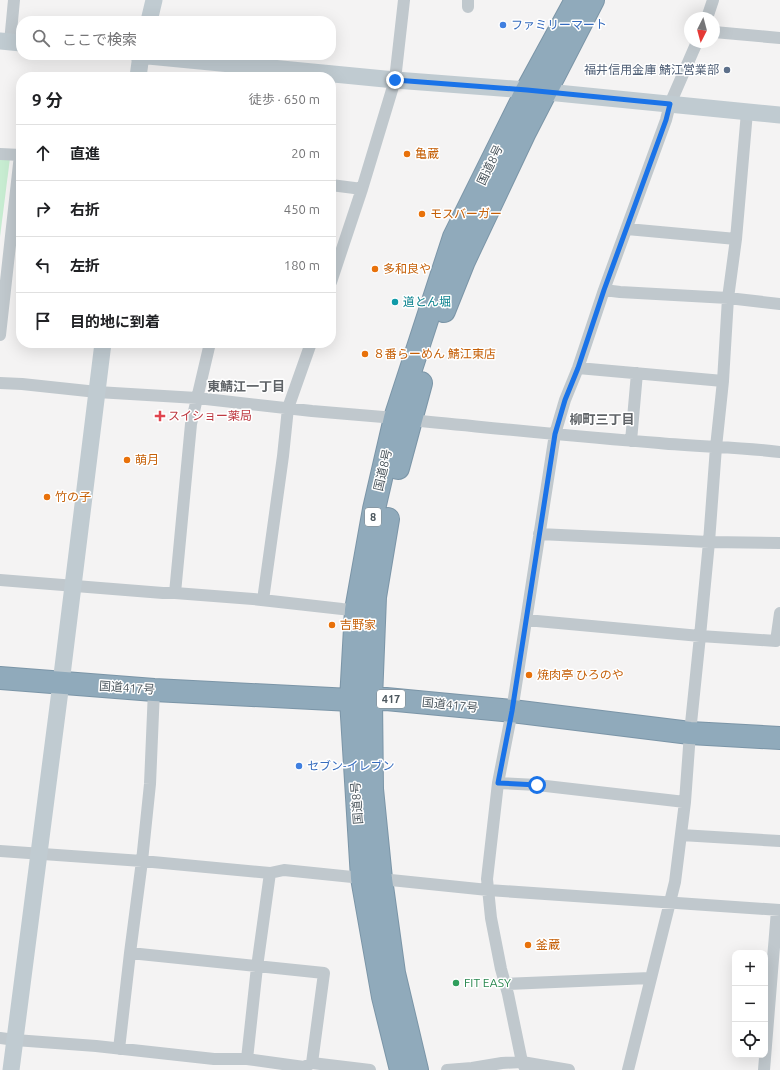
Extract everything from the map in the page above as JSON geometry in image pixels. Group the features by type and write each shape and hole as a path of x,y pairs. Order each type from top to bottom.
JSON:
{"highway":[{"name":"国道8号","path":"536,91 576,0"},
{"name":"国道8号","path":"401,1070 383,997 371,878 356,610 374,509 403,419 454,237 536,91 593,0"},
{"name":"国道8号","path":"361,700 375,597 395,481 403,419"},
{"name":"国道417号","path":"0,678 154,690 361,700 386,699 512,711 690,733 780,738"},
{"name":"国道8号","path":"371,878 418,1070"}],"street":[{"path":"10,42 14,0"},
{"path":"150,16 154,0"},
{"path":"336,267 362,189 395,80 404,0"},
{"path":"709,12 713,0"},
{"path":"720,33 780,38"},
{"path":"524,1066 501,969 491,918 487,879 498,783 512,711 555,434 565,400 578,368 604,290 666,120 670,104 694,48"},
{"path":"139,72 140,60"},
{"path":"192,60 314,72"},
{"path":"336,74 536,91 780,115"},
{"path":"628,1070 675,882 681,835 709,542 716,447 723,381 728,298 736,239 747,112"},
{"path":"0,154 16,155"},
{"path":"336,186 362,189"},
{"path":"0,335 16,191"},
{"path":"627,229 736,239"},
{"path":"604,290 728,298 780,304"},
{"path":"11,1070 7,1039 38,854 61,683 102,348"},
{"path":"175,593 191,424 209,348"},
{"path":"263,600 283,456 288,408 309,348"},
{"path":"578,368 637,372 723,381"},
{"path":"631,441 637,372"},
{"path":"0,383 97,392 197,398 555,434 780,452"},
{"path":"539,534 709,542 780,543"},
{"path":"0,580 73,587 263,600 356,610"},
{"path":"526,620 700,636 776,641 780,613"},
{"path":"119,1048 150,784 154,690"},
{"path":"498,783 537,785 685,802"},
{"path":"681,835 780,841"},
{"path":"0,852 270,873 284,870 488,890 779,910 764,1070"},
{"path":"248,1059 257,967 270,873"},
{"path":"130,953 324,973 306,1067"},
{"path":"505,984 650,978"},
{"path":"7,1039 119,1048 214,1064 248,1059 306,1067 370,1070"},
{"path":"447,1070 502,1063 569,1070"}],"green space":[{"path":"0,157 10,158 0,237"}],"place":[{"name":"ファミリーマート","path":"503,25"},
{"name":"福井信用金庫 鯖江営業部","path":"727,70"},
{"name":"亀蔵","path":"407,154"},
{"name":"モスバーガー","path":"422,214"},
{"name":"多和良や","path":"375,269"},
{"name":"道とん堀","path":"395,302"},
{"name":"８番らーめん 鯖江東店","path":"365,354"},
{"name":"スイショー薬局","path":"160,416"},
{"name":"萌月","path":"127,460"},
{"name":"竹の子","path":"47,497"},
{"name":"吉野家","path":"332,625"},
{"name":"焼肉亭 ひろのや","path":"529,675"},
{"name":"セブン-イレブン","path":"299,766"},
{"name":"釜蔵","path":"528,945"},
{"name":"FIT EASY","path":"456,983"}],"district":[{"name":"東鯖江一丁目","path":"246,386"},
{"name":"柳町三丁目","path":"602,419"}],"route":[{"path":"395,80 527,90 670,104 666,120 604,290 578,368 565,400 555,434 512,711 498,783 537,785"}]}
